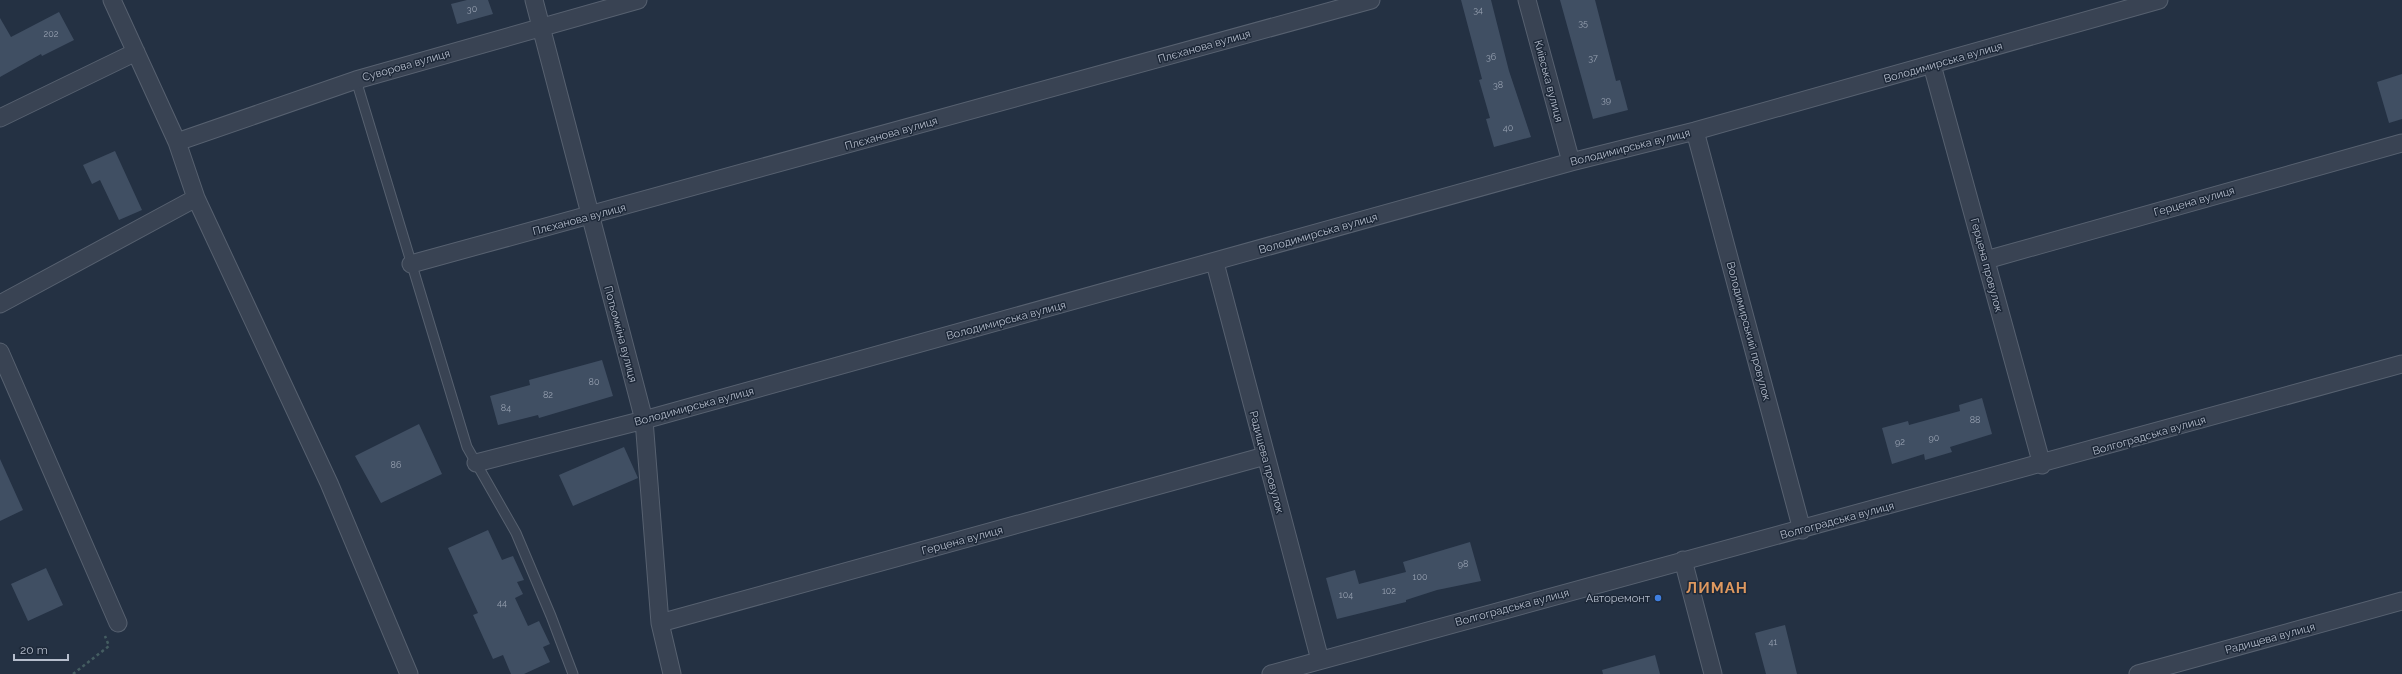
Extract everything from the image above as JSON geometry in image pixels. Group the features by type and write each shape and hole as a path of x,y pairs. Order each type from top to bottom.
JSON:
{"street":[{"path":"112,0 176,142 196,198 328,483 409,674"},
{"name":"Потьомкіна вулиця","path":"534,0 644,420 660,623 672,674"},
{"name":"Суворова вулиця","path":"176,142 356,80 638,0"},
{"name":"Плєханова вулиця","path":"411,264 590,217 1371,0"},
{"name":"Київська вулиця","path":"1527,0 1570,162"},
{"name":"Володимирська вулиця","path":"476,463 644,420 1215,263 1570,162 1695,131 2159,0"},
{"path":"0,118 136,52"},
{"name":"Герцена провулок","path":"1932,65 2042,465"},
{"name":"Володимирський провулок","path":"1695,131 1802,530"},
{"name":"Герцена вулиця","path":"1986,260 2402,143"},
{"path":"0,304 196,198"},
{"name":"Радищева провулок","path":"1215,263 1320,660"},
{"path":"0,352 118,623"},
{"name":"Волгоградська вулиця","path":"1271,674 1683,560 1802,530 2042,465 2402,364"},
{"name":"Герцена вулиця","path":"660,623 1265,456"},
{"path":"1683,560 1713,674"},
{"name":"Радищева вулиця","path":"2138,674 2402,601"}],"lane":[{"path":"356,80 467,447 516,533 551,616 573,674"}],"path":[{"path":"73,674 110,646 103,632 118,623"}],"building":[{"path":"467,0 488,0 493,14 457,24 451,4"},
{"path":"1461,0 1491,0 1509,71 1531,137 1494,147 1486,119 1490,118 1479,80 1482,79"},
{"path":"1560,0 1595,0 1616,81 1620,80 1628,110 1593,119"},
{"path":"59,12 74,40 42,56 41,54 0,77 0,18 11,37"},
{"path":"2402,74 2402,119 2389,123 2377,82"},
{"path":"115,151 142,210 119,220 100,180 92,184 83,165"},
{"path":"602,360 613,396 539,418 538,415 498,425 490,396 530,385 529,380"},
{"path":"1982,398 1992,434 1950,447 1952,452 1925,460 1924,454 1892,464 1882,428 1908,421 1909,425 1960,411 1959,405"},
{"path":"419,424 442,474 381,503 355,456"},
{"path":"624,447 638,478 573,506 559,475"},
{"path":"0,459 23,510 0,521"},
{"path":"488,530 502,560 513,556 524,580 517,582 523,594 515,598 528,626 539,621 550,644 543,647 550,662 524,674 511,674 503,655 493,659 473,615 478,613 448,548"},
{"path":"1470,542 1481,581 1437,590 1406,600 1406,602 1337,619 1326,578 1355,570 1359,584 1406,572 1403,562"},
{"path":"46,568 63,605 28,621 11,584"},
{"path":"1785,625 1797,674 1766,674 1755,633"},
{"path":"1655,655 1660,674 1603,674 1602,670"}],"place":[{"name":"Авторемонт","path":"1658,598"}],"district":[{"name":"ЛИМАН","path":"1717,588"}]}
